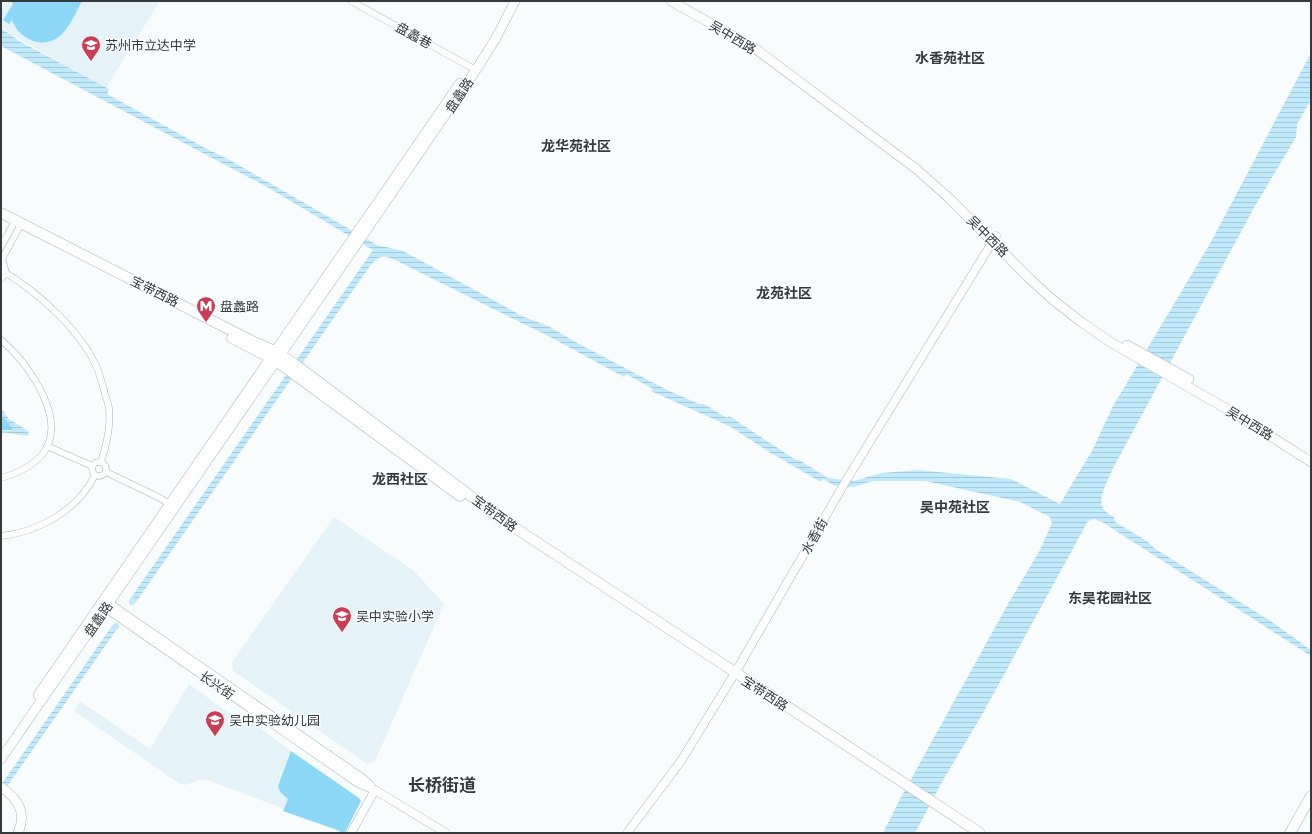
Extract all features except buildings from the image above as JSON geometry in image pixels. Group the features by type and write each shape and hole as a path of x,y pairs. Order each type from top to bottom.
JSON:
{"main road":[{"name":"盘蠡路","path":"473,68 508,1"},
{"name":"盘蠡路","path":"1,759 172,506 473,68 496,38 515,1"},
{"name":"吴中西路","path":"671,1 753,47 902,159 935,185 1071,307 1104,331 1139,354 1267,426 1311,454"},
{"name":"吴中西路","path":"683,1 756,42 918,163 946,187 994,238"},
{"name":"宝带西路","path":"1,213 17,225 252,341 276,356 500,518 733,676 903,786 968,833"},
{"name":"宝带西路","path":"1,221 17,225"},
{"name":"吴中西路","path":"1169,371 1311,462"},
{"name":"盘蠡路","path":"1,748 105,604"},
{"path":"4,789 16,800 20,809 21,821 18,833"},
{"path":"1290,833 1311,796"},
{"name":"宝带西路","path":"933,807 980,833"},
{"path":"1298,833 1311,810"}],"street":[{"name":"盘蠡巷","path":"351,1 473,68"},
{"path":"1,247 17,225"},
{"path":"1,280 3,271 2,260 17,225"},
{"name":"水香街","path":"627,833 681,761 733,676 847,479 994,238"},
{"path":"3,271 22,282 57,313 88,351 98,370 109,407 107,443 101,462"},
{"path":"1,340 13,350 26,365 45,398 50,412 52,428 50,442 43,454 34,463 23,470 1,478"},
{"path":"47,446 92,466"},
{"path":"92,466 97,462 101,462"},
{"path":"101,462 105,465 106,472"},
{"path":"92,466 92,471 95,475"},
{"path":"106,472 160,498 172,506"},
{"path":"95,475 100,476 106,472"},
{"path":"1,536 30,530 65,511 80,498 95,475"},
{"name":"长兴街","path":"105,604 358,783 375,790 446,833"},
{"path":"351,833 375,790"}],"shaded area":[{"name":"苏州市立达中学","path":"6,1 160,1 106,88 12,35 1,26 1,10"},
{"path":"13,1 82,1 71,23 62,34 48,42 41,42 26,38 15,27 12,20 9,24 3,20 13,4"},
{"path":"1,28 19,41 109,89 107,94 228,159 377,245 403,251 524,317 548,326 667,390 699,404 704,404 727,418 729,416 796,460 799,460 828,478 853,481 882,473 918,470 1011,479 1060,504 1092,451 1113,406 1211,242 1311,53 1311,100 1297,124 1296,137 1255,206 1112,470 1103,491 1101,502 1105,511 1114,517 1115,522 1272,622 1311,650 1311,656 1102,522 1094,519 1088,521 983,713 942,782 915,833 883,833 900,799 1008,604 1040,550 1052,523 1050,517 1020,502 925,481 873,481 853,487 835,486 823,479 821,482 769,452 731,427 651,391 653,389 626,374 624,377 550,337 387,257 378,258 370,266 136,602 130,599 373,250 267,187 1,46"},
{"path":"1,408 9,419 28,431 29,435 1,433 1,430 11,431 13,429 1,414"},
{"path":"1,414 13,428 12,430 1,430"},
{"name":"吴中实验小学","path":"334,517 413,570 444,604 375,761 367,764 233,671 232,662"},
{"path":"112,626 117,629 1,795 1,785"},
{"name":"吴中实验幼儿园","path":"189,684 244,724 255,724 291,751 278,786 280,792 288,799 284,809 208,780 199,780 185,785 180,784 74,711 80,701 150,749"},
{"path":"291,751 359,798 361,801 345,833 339,833 340,831 283,811 288,799 280,792 278,786"}],"place":[{"name":"苏州市立达中学","path":"91,62"},
{"name":"盘蠡路","path":"206,323"},
{"name":"吴中实验小学","path":"342,633"},
{"name":"吴中实验幼儿园","path":"215,737"}],"district":[{"name":"水香苑社区","path":"950,58"},
{"name":"龙华苑社区","path":"576,146"},
{"name":"龙苑社区","path":"784,293"},
{"name":"龙西社区","path":"400,479"},
{"name":"吴中苑社区","path":"955,507"},
{"name":"东吴花园社区","path":"1110,598"},
{"name":"长桥街道","path":"442,785"}]}
